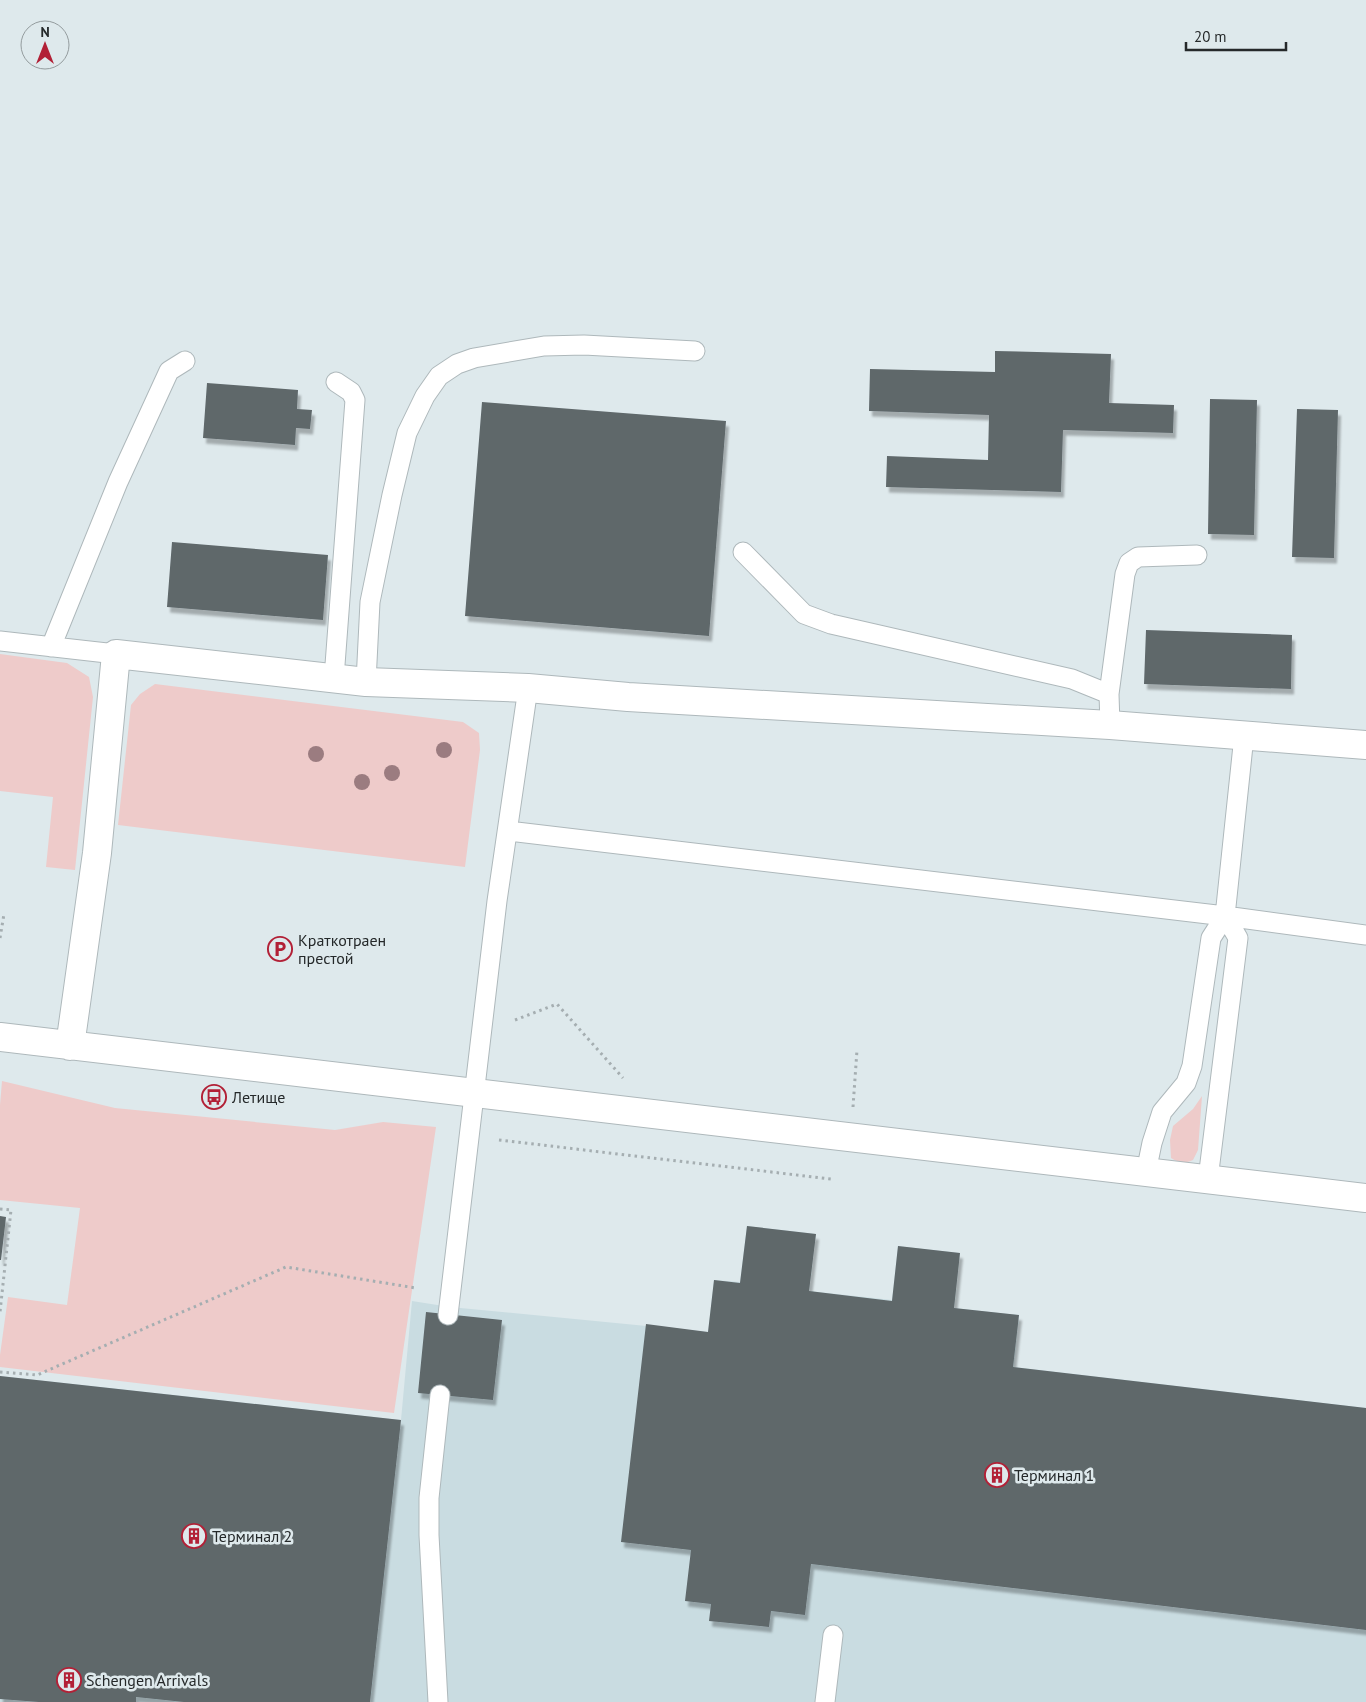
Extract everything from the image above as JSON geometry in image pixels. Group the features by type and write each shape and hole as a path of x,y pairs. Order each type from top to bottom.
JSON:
{"street":[{"path":"70,1046 96,853 116,654 366,682 528,688 628,697 1110,726 1366,745"},
{"path":"0,1037 1366,1198"}],"lane":[{"path":"366,682 370,602 394,486 407,433 425,396 440,376 457,364 474,358 544,346 584,345 695,351"},
{"path":"51,647 118,482 169,371 185,361"},
{"path":"334,678 355,400 351,392 336,382"},
{"path":"743,552 804,614 831,624 1072,679 1110,694"},
{"path":"1110,726 1110,694 1125,574 1129,563 1138,557 1197,555"},
{"path":"0,641 116,654"},
{"path":"448,1315 497,901 528,688"},
{"path":"1146,1172 1152,1143 1162,1112 1186,1083 1192,1066 1211,938 1225,916 1244,736"},
{"path":"508,832 1225,916 1366,935"},
{"path":"1208,1180 1238,938 1225,916"},
{"path":"438,1702 428,1535 429,1498 440,1395"},
{"path":"825,1702 833,1635"}],"path":[{"path":"0,938 4,914"},
{"path":"515,1020 557,1004 628,1084"},
{"path":"846,1112 854,1106 857,1050"},
{"path":"499,1140 832,1179"},
{"path":"0,1209 11,1210 0,1312"},
{"path":"0,1372 37,1375 286,1267 416,1288"}],"shaded area":[{"path":"0,654 67,663 89,677 93,697 75,870 46,867 53,797 0,791"},
{"path":"155,684 463,722 479,733 480,750 465,867 118,825 131,705 140,694"},
{"path":"2,1081 115,1108 335,1130 383,1122 436,1127 394,1413 0,1367 8,1297 67,1305 80,1208 0,1200 0,1105"},
{"path":"1202,1096 1198,1150 1193,1160 1187,1162 1177,1161 1171,1158 1170,1140 1173,1126 1193,1109"},
{"path":"747,1226 816,1234 809,1291 892,1300 898,1246 960,1253 954,1308 1019,1315 1014,1367 1366,1408 1366,1702 0,1702 0,1376 401,1420 412,1301 450,1307 708,1332 714,1280 740,1282"}],"building":[{"path":"995,351 1111,354 1109,403 1174,405 1173,433 1063,430 1061,492 886,487 887,456 988,460 989,415 869,411 870,369 995,372"},
{"path":"207,383 298,390 297,409 312,410 310,429 296,428 295,445 203,438"},
{"path":"1210,399 1257,400 1254,535 1208,534"},
{"path":"482,402 726,421 709,636 465,616"},
{"path":"1297,409 1338,410 1334,558 1292,557"},
{"path":"172,542 328,555 323,620 167,607"},
{"path":"1146,630 1292,635 1291,689 1144,684"},
{"path":"0,1216 6,1217 1,1260 0,1260"},
{"name":"Терминал 1","path":"747,1226 816,1234 809,1291 892,1301 898,1246 960,1253 954,1308 1019,1315 1013,1367 1366,1408 1366,1630 811,1564 805,1615 771,1611 769,1627 709,1621 711,1604 685,1601 691,1550 621,1542 646,1324 708,1332 714,1280 740,1283"},
{"path":"426,1312 502,1320 493,1400 418,1393"},
{"name":"Терминал 2","path":"0,1376 401,1420 370,1702 184,1702 136,1697 136,1702 39,1702 0,1699"}],"place":[{"name":"Краткотраен престой","path":"280,949"},
{"name":"Летище","path":"214,1097"},
{"name":"Терминал 1","path":"997,1475"},
{"name":"Терминал 2","path":"194,1536"},
{"name":"Schengen Arrivals","path":"69,1680"}]}
